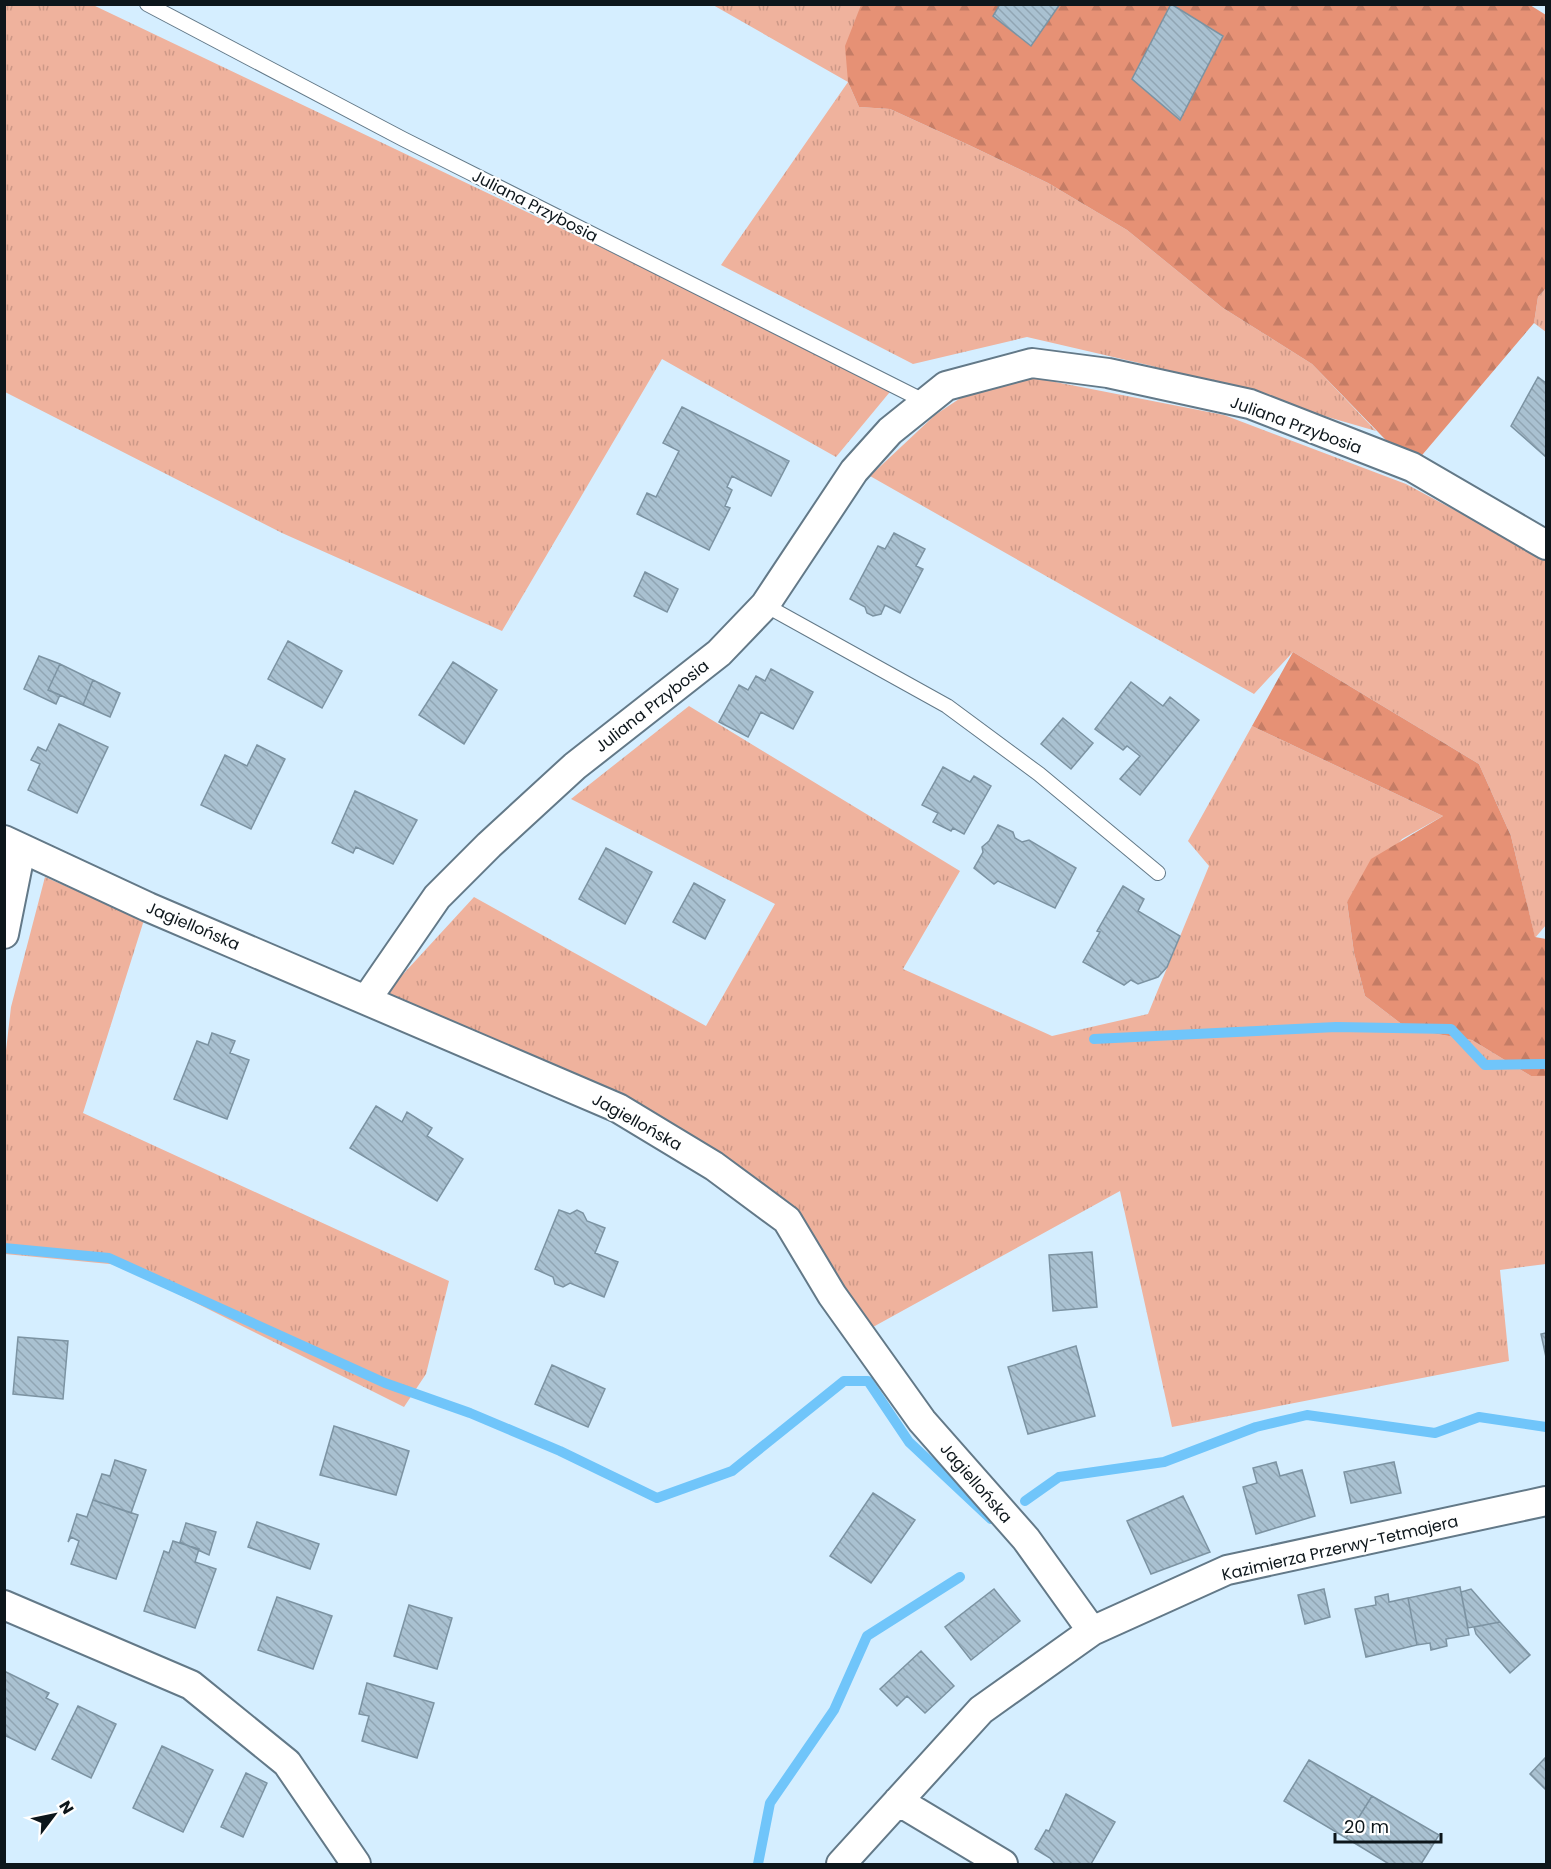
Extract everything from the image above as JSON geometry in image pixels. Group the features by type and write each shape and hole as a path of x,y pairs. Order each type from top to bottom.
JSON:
{"street":[{"name":"Juliana Przybosia","path":"366,1000 437,897 489,845 575,766 719,653 765,605 854,471 890,431 946,386 1032,363 1108,373 1250,404 1412,467 1546,545"},
{"name":"Jagiellońska","path":"13,844 148,907 618,1108 714,1166 787,1220 832,1295 922,1421 1026,1539 1092,1631"},
{"path":"4,934 13,844"},
{"name":"Kazimierza Przerwy-Tetmajera","path":"841,1864 981,1710 1092,1631 1227,1570 1546,1501"},
{"path":"4,1605 191,1685 287,1763 356,1864"},
{"path":"898,1802 1003,1864"}],"lane":[{"name":"Juliana Przybosia","path":"147,4 403,139 926,402"},
{"path":"765,605 947,706 1040,774 1158,873"}],"green space":[{"path":"4,5 93,5 894,387 836,457 662,359 502,631 282,533 5,392"},
{"path":"713,5 862,5 848,82"},
{"path":"861,5 1530,5 1546,15 1546,288 1538,297 1534,323 1412,467 1312,364 1223,308 1127,230 1048,183 971,146 890,109 859,107 848,82 845,46"},
{"path":"848,82 859,107 890,109 971,146 1048,183 1127,230 1223,308 1312,364 1376,431 1152,366 1027,337 913,364 721,265"},
{"path":"1546,288 1546,332 1534,323 1538,297"},
{"path":"1035,378 1224,415 1406,484 1546,559 1546,925 1535,938 1511,836 1479,764 1293,652 1254,694 870,476 935,415 965,395"},
{"path":"1293,652 1479,764 1511,836 1535,937 1546,939 1546,1076 1531,1076 1472,1040 1408,1029 1365,996 1354,953 1347,902 1371,859 1443,816 1252,726"},
{"path":"689,706 960,871 903,969 1052,1036 1148,1014 1209,866 1188,841 1252,726 1443,816 1402,839 1347,902 1354,953 1365,996 1408,1029 1472,1040 1531,1076 1546,1076 1546,1264 1500,1270 1509,1361 1172,1427 1120,1191 873,1327 837,1280 792,1207 625,1094 383,996 474,897 706,1026 775,904 571,799"},
{"path":"45,877 144,920 83,1113 449,1281 426,1374 404,1407 120,1265 5,1254 4,1068 11,1007"}],"building":[{"path":"1000,4 1060,4 1031,46 993,16"},
{"path":"1171,4 1223,36 1180,120 1132,79"},
{"path":"1538,377 1546,383 1546,457 1511,426"},
{"path":"682,407 789,461 771,496 732,476 727,487 732,490 725,506 730,508 709,550 637,514 647,493 656,497 679,451 663,443"},
{"path":"894,533 925,549 916,566 923,569 900,613 885,605 881,614 873,616 867,613 865,607 850,599 878,546 885,549"},
{"path":"645,572 678,589 667,612 634,596"},
{"path":"288,641 342,671 322,708 268,679"},
{"path":"39,656 60,664 48,690 60,695 56,704 24,689"},
{"path":"453,662 497,690 464,744 419,715"},
{"path":"60,664 93,680 83,705 48,690"},
{"path":"771,669 813,692 793,729 761,712 748,737 719,722 739,685 748,690 756,676 765,681"},
{"path":"93,680 120,693 110,717 83,705"},
{"path":"1131,682 1163,706 1170,697 1199,720 1140,795 1120,779 1140,756 1127,746 1123,750 1095,729"},
{"path":"1063,718 1093,743 1071,769 1041,744"},
{"path":"59,724 108,747 77,813 28,790 40,764 31,760 38,747 46,751"},
{"path":"257,745 285,759 251,829 201,805 225,755 247,766"},
{"path":"943,767 970,782 974,776 991,786 964,834 953,828 951,831 933,822 938,813 922,805"},
{"path":"355,791 417,820 393,864 356,847 353,853 332,843"},
{"path":"998,825 1013,832 1015,838 1022,842 1029,840 1076,868 1055,908 998,881 994,884 974,868 983,852 982,847 989,841"},
{"path":"606,848 652,872 625,924 579,899"},
{"path":"694,883 725,900 705,939 673,922"},
{"path":"1123,886 1144,899 1138,911 1180,936 1167,967 1158,977 1138,984 1131,980 1124,985 1083,962 1100,932 1097,931"},
{"path":"212,1033 235,1041 230,1053 249,1060 227,1119 174,1099 197,1041 208,1045"},
{"path":"376,1106 402,1122 407,1112 432,1128 427,1136 463,1159 437,1201 350,1148"},
{"path":"559,1210 570,1214 577,1210 583,1213 587,1221 605,1228 595,1253 618,1262 604,1297 570,1283 563,1287 555,1284 553,1277 535,1269"},
{"path":"1092,1252 1097,1307 1053,1311 1049,1255"},
{"path":"1546,1333 1546,1357 1541,1334"},
{"path":"18,1337 68,1341 63,1399 13,1394"},
{"path":"1076,1346 1095,1416 1028,1434 1008,1367"},
{"path":"552,1365 605,1389 588,1427 535,1404"},
{"path":"334,1426 409,1451 396,1495 320,1475"},
{"path":"115,1460 146,1470 131,1513 93,1500 102,1474 110,1476"},
{"path":"1276,1462 1280,1476 1302,1470 1315,1516 1256,1534 1243,1487 1257,1483 1253,1468"},
{"path":"1394,1462 1401,1493 1351,1503 1344,1472"},
{"path":"873,1493 915,1520 871,1583 830,1556"},
{"path":"1183,1496 1210,1552 1151,1574 1127,1521"},
{"path":"93,1500 138,1515 116,1579 71,1564 79,1541 71,1537 68,1542 77,1514 87,1517"},
{"path":"257,1522 319,1544 310,1569 248,1547"},
{"path":"186,1523 216,1532 209,1555 180,1542"},
{"path":"173,1541 199,1549 195,1562 216,1569 195,1628 144,1611 164,1551 169,1553"},
{"path":"1460,1587 1469,1635 1446,1639 1447,1646 1431,1650 1430,1643 1417,1645 1408,1598"},
{"path":"994,1589 1020,1621 971,1660 945,1627"},
{"path":"1324,1589 1330,1617 1305,1624 1298,1595"},
{"path":"1471,1589 1500,1622 1468,1628 1461,1592"},
{"path":"1388,1594 1389,1602 1408,1598 1417,1645 1366,1657 1355,1609 1376,1605 1375,1597"},
{"path":"277,1597 332,1616 313,1669 258,1650"},
{"path":"409,1605 452,1618 437,1669 394,1656"},
{"path":"1500,1622 1530,1655 1510,1673 1476,1634 1474,1627"},
{"path":"921,1651 954,1686 925,1713 907,1696 897,1706 880,1689"},
{"path":"4,1671 49,1693 46,1698 58,1704 35,1750 4,1735"},
{"path":"367,1683 434,1703 417,1758 362,1741 369,1716 359,1714"},
{"path":"78,1706 116,1724 91,1778 52,1759"},
{"path":"162,1746 213,1770 183,1832 133,1808"},
{"path":"1546,1757 1546,1790 1530,1774"},
{"path":"1309,1760 1372,1796 1346,1838 1284,1801"},
{"path":"246,1773 267,1783 243,1837 221,1827"},
{"path":"1066,1794 1115,1822 1091,1864 1055,1864 1035,1849 1046,1830 1049,1831"},
{"path":"1372,1796 1439,1835 1421,1864 1389,1864 1346,1838"}],"waterway":[{"path":"1094,1039 1336,1027 1451,1029 1485,1065 1546,1064"},
{"path":"4,1248 109,1258 385,1383 470,1413 560,1451 657,1498 732,1471 844,1381 868,1381 909,1442 991,1519"},
{"path":"1025,1501 1059,1477 1164,1462 1256,1427 1307,1415 1435,1433 1479,1417 1546,1427"},
{"path":"758,1864 770,1803 834,1710 867,1636 960,1577"}]}
